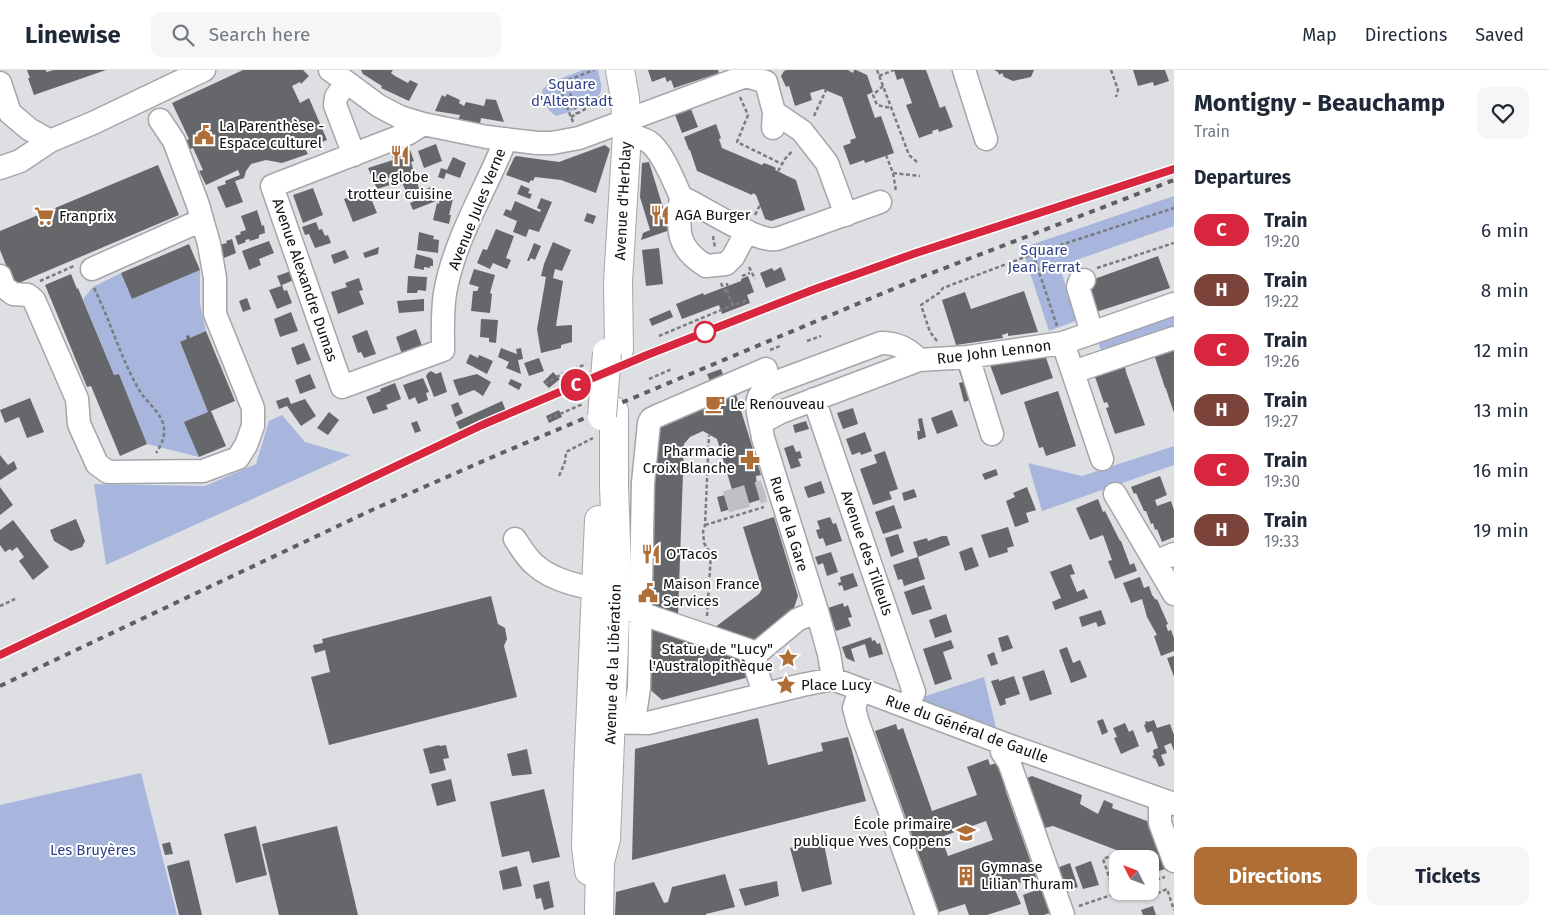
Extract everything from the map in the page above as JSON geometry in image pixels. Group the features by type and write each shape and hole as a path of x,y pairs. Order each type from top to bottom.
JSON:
{"main road":[{"name":"Avenue d'Herblay","path":"598,417 606,355 620,326 618,282 626,128 624,98 612,80"},
{"name":"Avenue de la Libération","path":"598,417 617,599 606,839 600,862 599,915"},
{"name":"Avenue de la Libération","path":"591,915 586,847 612,719"}],"street":[{"path":"0,168 20,161 50,141 93,124 204,70"},
{"path":"964,70 986,139"},
{"path":"338,74 379,106 400,117 423,124 537,143 552,143 626,128 744,76 766,82 774,120 802,131 827,162 846,215"},
{"path":"338,74 335,105 354,155"},
{"path":"0,83 5,115 50,141"},
{"path":"0,276 4,287 13,294 28,295 34,300 77,399 79,424 97,464 108,472 203,471 238,458 246,445 253,426 254,408 216,314 215,278 209,244 202,220 174,141 160,120"},
{"name":"Avenue Alexandre Dumas","path":"342,387 272,186 409,133 423,124"},
{"path":"626,128 655,147 664,161 682,197 679,225 680,237 690,254 706,266 726,264 733,257 747,231"},
{"name":"Avenue Jules Verne","path":"342,387 443,350 445,293 450,271 506,139"},
{"path":"682,197 747,231 764,239 771,240 889,201"},
{"path":"89,271 202,220"},
{"path":"1089,274 1080,281 1078,287 1092,333"},
{"name":"Rue John Lennon","path":"814,399 919,360 968,357 1062,343 1174,304"},
{"path":"1073,372 1174,338"},
{"name":"Rue de la Gare","path":"833,680 829,654 817,611 775,493 757,413 758,395 771,384 881,344 890,343 904,347 919,360"},
{"path":"1062,343 1102,459"},
{"path":"968,357 984,382 992,434"},
{"path":"617,599 643,483 649,423 652,419 766,370"},
{"path":"761,426 771,416 814,399"},
{"name":"Avenue des Tilleuls","path":"814,399 914,692 907,707"},
{"path":"1115,494 1165,558 1174,594"},
{"path":"515,539 536,566 554,576 757,653"},
{"path":"764,694 755,665 757,653 797,620 817,611"},
{"name":"Rue du Général de Gaulle","path":"612,719 648,723 802,685 833,680 1167,802"},
{"path":"860,690 854,708 858,722 927,915"},
{"path":"1005,744 1002,752 1009,762 1062,914"},
{"path":"1167,802 1160,823 1171,868"}],"path":[{"path":"575,129 558,84 594,70"},
{"path":"877,70 909,155 917,162"},
{"path":"879,76 894,70"},
{"path":"1111,70 1118,90 1116,97"},
{"path":"744,76 748,115 737,142 782,164"},
{"path":"571,117 600,99 612,80"},
{"path":"566,81 577,114"},
{"path":"883,86 873,95 877,105 891,108"},
{"path":"886,156 893,173 889,201"},
{"path":"893,173 920,176"},
{"path":"941,344 930,332 921,306 943,288 1033,254 1174,208"},
{"path":"716,252 713,236 718,233"},
{"path":"1089,274 1174,243"},
{"path":"1033,254 1062,343"},
{"path":"28,295 29,286 83,263 89,271 118,346 141,393 164,427 162,445 144,471"},
{"path":"749,266 754,279"},
{"path":"728,294 727,282 734,279"},
{"path":"723,288 733,305"},
{"path":"659,336 748,300"},
{"path":"807,341 821,336"},
{"path":"544,384 606,355"},
{"path":"649,379 672,369"},
{"path":"548,419 598,417"},
{"path":"559,476 565,462 566,452 598,417"},
{"path":"706,635 711,554 704,543 702,532 705,525 709,435"},
{"path":"705,525 775,493"},
{"path":"0,606 15,599"},
{"path":"1109,857 1104,859 1109,875"},
{"path":"1159,876 1171,868"},
{"path":"1159,892 1167,889 1174,910"},
{"path":"1062,914 1109,896"}],"green space":[{"name":"Square d'Altenstadt","path":"583,70 598,70 601,83 599,95 575,110 557,116 553,114 546,105 542,90 549,83"},
{"name":"Square Jean Ferrat","path":"1174,196 1174,226 1059,266 1078,320 1049,331 1022,248"},
{"path":"200,270 200,304 206,331 180,343 208,412 185,422 199,457 147,444 119,374 114,375 83,299 93,287 121,273 132,299"},
{"path":"1174,312 1174,336 1104,359 1097,339"},
{"path":"282,415 305,442 350,455 106,565 94,484 205,486 256,464 269,421"},
{"path":"1174,446 1174,465 1042,511 1028,463 1082,476"},
{"path":"984,677 997,732 919,703 920,698"},
{"name":"Les Bruyères","path":"141,773 177,915 0,915 0,805"}],"building":[{"path":"27,70 46,70 46,72 54,70 106,70 34,95"},
{"path":"243,70 303,70 309,76 301,84 300,82 292,86 300,103 309,98 327,140 305,149 308,154 282,163 266,160 251,164 244,178 235,181 243,202 226,208 217,187 226,184 225,181 240,175 238,170 206,185 199,171 203,170 193,148 190,149 186,145 189,139 172,103"},
{"path":"361,70 393,70 391,73 395,76 408,83 410,80 418,84 409,101 381,88 382,86 363,74"},
{"path":"648,70 718,70 719,73 674,88 671,80 667,82 665,77 652,82"},
{"path":"787,70 848,70 853,73 856,70 867,75 873,92 867,95 875,118 881,116 894,153 865,163 864,160 850,165 843,146 851,143 850,140 856,138 842,97 823,89 810,93 812,100 795,106 789,86 786,87 781,76"},
{"path":"894,70 926,70 940,108 945,106 953,127 939,132 938,129 919,138 906,105 912,103 903,78 897,80"},
{"path":"994,70 1034,70 1031,77 1013,81 1004,77 1002,73 999,75"},
{"path":"1133,70 1165,70 1169,81 1154,86 1153,82 1138,86"},
{"path":"447,94 460,100 459,103 464,106 466,102 484,106 486,99 496,100 504,122 481,118 480,124 458,121 460,115 435,111 442,95 445,97"},
{"path":"691,109 698,127 682,133 675,115"},
{"path":"716,124 722,148 762,165 764,163 772,166 776,168 775,170 796,180 805,210 771,221 765,219 756,195 753,193 752,195 697,171 684,137"},
{"path":"436,144 442,161 424,168 418,151"},
{"path":"605,145 610,149 596,193 561,180 535,177 529,183 506,175 516,156 559,162"},
{"path":"409,147 414,161 411,162 420,192 408,196 398,173 387,179 390,185 377,189 368,168 393,160 391,153"},
{"path":"453,157 466,163 460,178 446,173 444,179 438,177 441,168 447,170"},
{"path":"649,162 670,230 641,240 643,233 650,230 640,197 642,163"},
{"path":"158,165 179,215 14,285 0,250 0,231"},
{"path":"521,185 530,189 528,193 532,194 530,199 517,194"},
{"path":"431,187 436,201 413,210 410,203 422,196 420,192"},
{"path":"313,188 323,215 303,223 293,195"},
{"path":"368,191 377,213 353,222 344,199"},
{"path":"440,197 453,199 449,224 433,220"},
{"path":"541,198 552,202 539,232 529,229 526,237 513,232 517,221 503,215 506,209 511,211 515,201 540,212 541,210 537,208"},
{"path":"257,210 262,226 264,225 265,233 259,235 259,238 250,241 249,239 245,240 246,242 238,245 235,236 246,230 241,216"},
{"path":"587,213 596,216 593,224 584,221"},
{"path":"316,222 319,230 322,229 325,236 328,235 331,243 315,248 309,234 305,235 302,227"},
{"path":"496,229 514,236 506,258 511,260 507,269 493,263 490,269 477,263 483,249 487,250"},
{"path":"419,232 434,236 433,239 439,240 438,253 417,250"},
{"path":"232,239 236,253 224,258 219,245 227,243 226,241"},
{"path":"269,241 274,253 259,259 261,265 249,270 242,251"},
{"path":"553,242 571,250 562,271 555,269 553,278 563,281 556,326 572,325 572,342 561,345 561,348 541,353 537,329 546,277 541,276"},
{"path":"534,243 541,246 535,260 531,258 527,261"},
{"path":"189,244 200,270 132,299 121,273"},
{"path":"379,247 378,254 365,258 363,253"},
{"path":"659,248 663,284 646,286 642,250"},
{"path":"345,250 349,258 334,264 331,255"},
{"path":"416,254 431,258 433,266 430,266 430,268 424,267 424,270 414,268"},
{"path":"1158,256 1170,288 1096,312 1086,282"},
{"path":"781,267 786,280 766,288 760,273 772,268 774,271"},
{"path":"474,269 495,275 490,293 492,294 490,313 471,311 473,291 477,291 479,287 469,284"},
{"path":"291,271 294,280 282,285 284,291 287,290 292,303 277,309 269,290 281,286 277,276"},
{"path":"71,274 114,375 119,374 147,444 120,456 91,386 87,387 45,285"},
{"path":"408,276 427,277 426,291 418,290 417,293 407,293"},
{"path":"748,276 754,292 747,295 750,303 722,314 719,305 682,319 676,304 741,281 741,279"},
{"path":"359,278 363,290 359,291 364,304 338,314 331,292 347,287 345,283"},
{"path":"1024,291 1038,332 1008,336 1008,333 1002,335 1003,338 956,345 942,300 965,292 971,309"},
{"path":"247,298 251,309 243,312 239,301"},
{"path":"424,299 424,311 399,313 397,301"},
{"path":"670,310 673,317 652,326 649,319"},
{"path":"291,312 298,331 280,337 274,319"},
{"path":"481,319 498,320 496,343 489,342 489,338 480,337"},
{"path":"416,329 422,346 402,354 396,337"},
{"path":"367,330 376,354 364,358 361,352 358,353 352,336"},
{"path":"206,331 235,401 211,411 226,446 199,457 184,422 208,412 180,342 187,339 186,336 189,335 190,338"},
{"path":"304,343 311,360 297,365 291,348"},
{"path":"1174,345 1174,413 1153,351"},
{"path":"501,348 517,354 516,349 521,348 523,359 518,360 521,374 506,368 509,362 498,357"},
{"path":"1044,352 1053,378 1001,395 989,362"},
{"path":"470,354 478,358 479,355 493,361 487,374 466,363"},
{"path":"539,358 544,371 529,376 524,363"},
{"path":"1124,361 1126,372 1145,425 1115,434 1106,408 1109,407 1107,402 1104,403 1093,371"},
{"path":"963,367 973,399 964,402 959,383 963,382 958,368"},
{"path":"721,369 727,385 714,391 707,374"},
{"path":"431,371 436,374 441,372 447,392 434,397 426,376"},
{"path":"553,372 560,379 549,388 543,382"},
{"path":"310,374 316,388 300,394 295,380"},
{"path":"477,374 491,382 483,396 474,390 459,396 453,380"},
{"path":"423,378 429,392 426,393 428,400 418,404 415,397 409,400 403,385"},
{"path":"511,379 522,384 519,390 508,384"},
{"path":"395,383 401,399 386,405 388,409 373,414 366,397"},
{"path":"734,388 761,475 756,476 757,486 762,485 766,498 721,512 717,497 733,493 717,439 703,431 690,437 684,444 678,616 648,605 654,426"},
{"path":"1058,391 1076,446 1046,456 1043,447 1039,448 1024,402"},
{"path":"288,397 291,404 305,399 316,416 301,426 287,406 279,409 276,401"},
{"path":"30,398 44,432 27,438 19,417 5,423 0,410"},
{"path":"502,401 506,411 461,432 456,422"},
{"path":"458,402 463,413 455,417 451,405"},
{"path":"853,408 858,424 843,429 837,413"},
{"path":"559,410 562,417 549,423 546,416"},
{"path":"952,410 958,426 937,434 931,418"},
{"path":"329,412 339,420 328,435 317,428"},
{"path":"922,418 926,437 918,440 917,431 920,431 918,419"},
{"path":"417,421 421,431 415,433 411,423"},
{"path":"806,421 809,429 795,433 793,425"},
{"path":"865,432 872,451 861,455 860,452 852,455 846,439"},
{"path":"793,445 796,452 800,451 802,458 798,459 801,466 791,469 784,448"},
{"path":"885,451 898,489 889,492 892,499 873,505 860,469 877,463 874,455"},
{"path":"0,455 8,465 14,461 17,469 0,480"},
{"path":"996,469 998,475 985,480 982,474"},
{"path":"1160,476 1167,495 1155,500 1157,506 1171,501 1174,510 1174,537 1162,542 1157,529 1155,530 1153,523 1151,524 1146,511 1144,511 1136,493 1134,494 1131,487"},
{"path":"821,481 825,493 808,498 804,487"},
{"path":"0,487 13,505 0,515"},
{"path":"1027,487 1036,510 1026,513 1029,522 1015,527 1006,501 1015,497 1013,493"},
{"path":"914,489 917,497 904,501 902,493"},
{"path":"1098,499 1103,512 1105,511 1121,541 1130,565 1134,563 1137,571 1115,579 1108,561 1112,560 1103,535 1090,540 1076,508"},
{"path":"894,505 902,528 883,534 875,512"},
{"path":"774,517 798,596 794,608 751,642 714,628 759,594 762,589 743,527"},
{"path":"830,517 833,524 836,523 842,541 826,546 823,538 819,539 816,530 820,529 817,521"},
{"path":"76,519 85,541 82,547 71,551 54,541 50,530"},
{"path":"13,520 49,567 33,580 19,561 24,557 17,547 12,551 10,549 5,552 0,545 0,530"},
{"path":"1008,527 1014,546 1007,548 1008,552 989,558 981,535"},
{"path":"898,534 904,552 891,557 885,538"},
{"path":"947,536 950,545 918,557 913,542 927,538 928,541"},
{"path":"972,547 979,566 965,571 959,552"},
{"path":"831,552 838,572 827,576 823,563 818,565 815,557"},
{"path":"918,557 925,579 904,586 902,579 898,580 893,565"},
{"path":"1071,564 1075,574 1070,575 1077,592 1084,589 1088,598 1055,610 1052,602 1061,598 1050,572"},
{"path":"853,573 858,586 844,591 842,585 839,586 838,583 841,582 840,577"},
{"path":"1140,577 1144,588 1149,586 1152,595 1157,599 1168,624 1166,625 1168,631 1171,630 1174,638 1174,651 1161,656 1154,636 1157,635 1147,617 1142,599 1131,603 1123,583"},
{"path":"924,585 932,609 912,615 904,592"},
{"path":"491,596 498,624 505,628 507,639 504,646 517,697 329,745 311,677 330,672 325,650 315,653 313,645 323,643 322,639"},
{"path":"843,603 844,607 848,605 852,617 848,618 851,626 836,631 828,608"},
{"path":"1101,610 1106,624 1098,627 1096,622 1082,627 1079,617"},
{"path":"946,614 952,632 935,638 929,620"},
{"path":"647,622 745,657 749,677 662,700 646,686"},
{"path":"1008,635 1013,648 1002,652 998,638"},
{"path":"871,637 872,641 875,640 877,644 880,643 883,654 869,658 865,644 851,649 855,662 846,658 842,647"},
{"path":"951,640 954,648 943,652 952,679 935,685 923,649"},
{"path":"1067,647 1073,663 1080,660 1087,677 1071,683 1059,650"},
{"path":"994,652 998,664 991,666 987,655"},
{"path":"1174,656 1174,677 1167,658"},
{"path":"1044,670 1052,694 1030,701 1022,677"},
{"path":"1014,676 1020,694 1005,699 1006,704 1000,706 991,681 999,679 999,681"},
{"path":"758,718 768,765 823,751 821,743 848,737 866,801 632,860 635,749"},
{"path":"1103,719 1108,732 1102,735 1097,721"},
{"path":"1154,720 1157,728 1170,724 1174,735 1174,751 1171,743 1164,746 1167,753 1161,755 1165,765 1159,767 1152,756 1154,755 1153,750 1158,748 1152,731 1147,733 1144,725 1147,721"},
{"path":"1125,723 1129,732 1133,730 1139,746 1121,754 1114,738 1117,737 1113,728"},
{"name":"École primaire publique Yves Coppens","path":"896,724 898,730 903,728 932,811 977,795 967,767 988,759 990,765 997,763 1036,877 1013,885 1021,904 987,915 969,915 965,904 939,912 875,731","holes":["986,821 993,840 948,856 941,837"]},
{"path":"446,745 449,758 443,759 446,770 430,774 423,749"},
{"path":"527,749 532,774 512,776 507,754"},
{"path":"1032,776 1082,795 1080,804 1098,814 1104,800 1113,804 1112,808 1147,821 1158,850 1116,850 1053,826 1041,829 1022,780"},
{"path":"451,779 456,801 437,806 431,784"},
{"path":"544,789 560,857 532,863 529,851 502,857 490,802"},
{"path":"256,826 267,875 236,883 224,834"},
{"path":"337,826 358,915 279,915 262,844"},
{"path":"823,839 832,884 802,892 790,848"},
{"path":"170,842 173,854 165,855 162,844"},
{"path":"1159,853 1165,869 1159,871"},
{"path":"189,860 202,915 179,915 167,866"},
{"path":"1091,861 1099,885 1083,889 1075,867"},
{"path":"1070,863 1078,887 1062,892 1054,869"},
{"path":"517,866 522,886 503,890 499,871"},
{"path":"725,874 735,907 706,915 615,915 616,892 654,882 664,903 668,902 672,887"},
{"path":"549,881 554,907 544,910 541,898 536,899 533,885"},
{"path":"777,881 779,896 745,906 739,889"},
{"path":"1042,888 1050,913 1029,915 1023,895"},
{"path":"1153,906 1156,915 1143,915 1141,910"}],"tunnel":[{"path":"726,502 764,491"}],"railway":[{"path":"0,655 482,425 631,362 815,289 993,227 1174,169"},
{"path":"0,686 374,509 497,455 924,276 1174,180"}],"train":[{"name":"C","path":"0,655 482,425 647,355 815,289 916,253 1174,169"}],"place":[{"name":"La Parenthèse - Espace culturel","path":"204,135"},
{"name":"Le globe trotteur cuisine","path":"400,155"},
{"name":"AGA Burger","path":"660,215"},
{"name":"Franprix","path":"44,216"},
{"name":"Le Renouveau","path":"715,404"},
{"name":"Pharmacie Croix Blanche","path":"750,460"},
{"name":"O'Tacos","path":"651,554"},
{"name":"Maison France Services","path":"648,593"},
{"name":"Statue de \"Lucy\" l'Australopithèque","path":"788,658"},
{"name":"Place Lucy","path":"786,685"},
{"name":"École primaire publique Yves Coppens","path":"966,833"},
{"name":"Gymnase Lilian Thuram","path":"966,876"}]}
